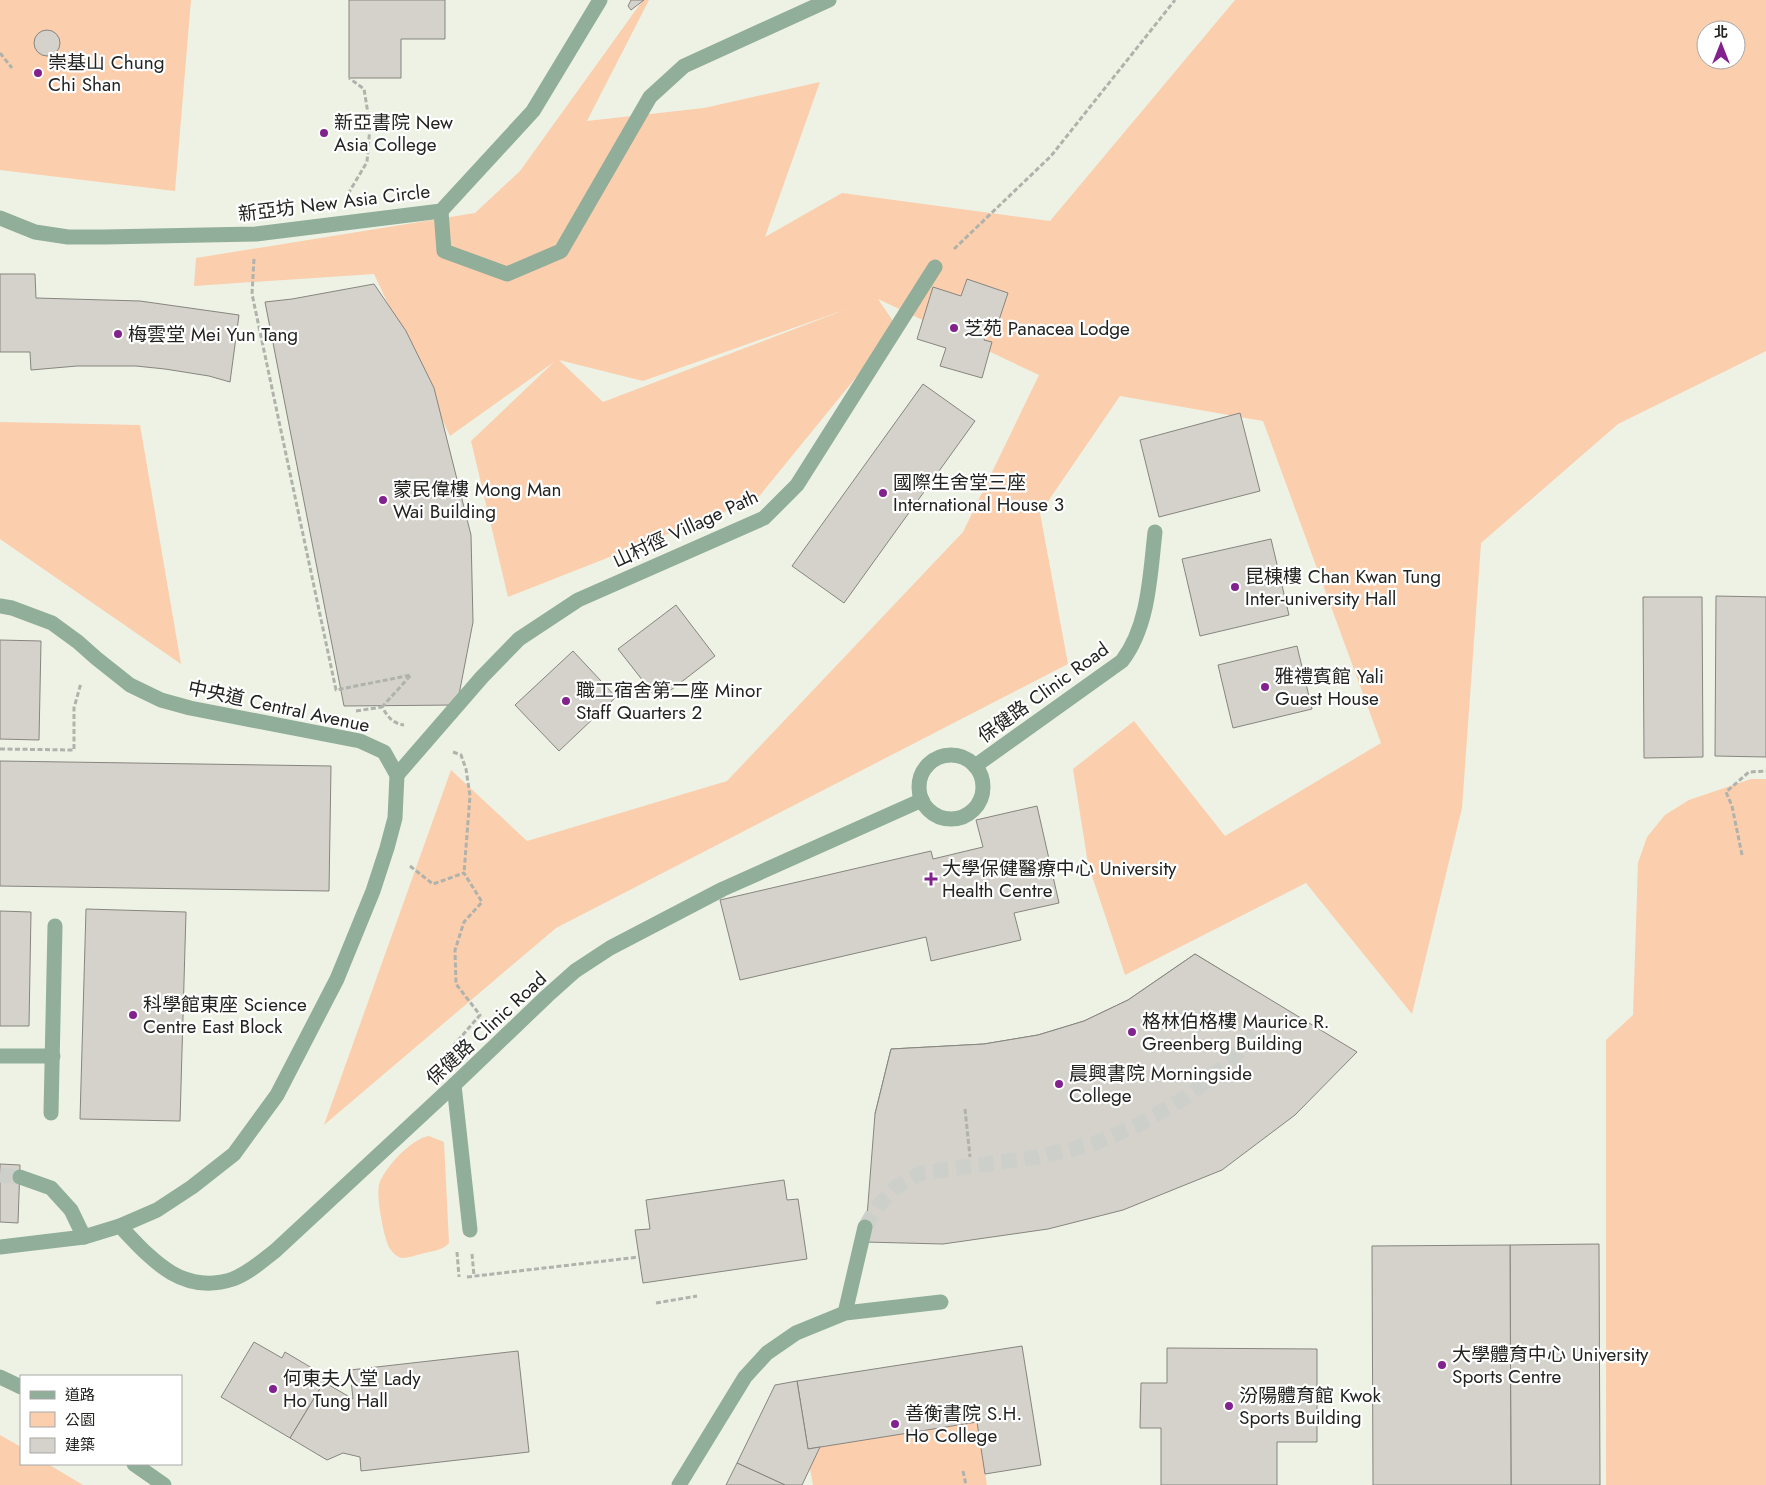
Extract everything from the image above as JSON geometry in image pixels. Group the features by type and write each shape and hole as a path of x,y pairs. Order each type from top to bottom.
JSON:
{"street":[{"name":"新亞坊 New Asia Circle","path":"0,218 35,232 68,237 256,234 441,211 534,111 600,0"},
{"path":"441,211 444,251 507,274 561,251 650,96 684,66 829,0"},
{"name":"山村徑 Village Path","path":"397,775 482,677 519,639 578,600 764,518 798,485 935,267"},
{"name":"保健路 Clinic Road","path":"975,766 1122,661 1132,648 1139,632 1150,582 1155,532"},
{"name":"中央道 Central Avenue","path":"0,606 12,608 52,623 130,684 161,700 190,708 360,741 384,752 397,775"},
{"name":"保健路 Clinic Road","path":"948,755 958,756 975,766 981,775 982,795 978,804 970,812 961,817 950,818 940,816 931,811 922,800 919,782 929,764 938,758 948,755"},
{"path":"0,1247 84,1236 120,1226 157,1210 192,1187 234,1154 277,1095 337,979 373,891 387,848 395,818 397,775"},
{"name":"保健路 Clinic Road","path":"120,1226 145,1253 166,1270 187,1281 210,1283 234,1279 255,1267 275,1250 575,971 610,948 723,889 922,800"},
{"path":"51,1113 55,926"},
{"path":"0,1056 52,1056"},
{"path":"454,1085 470,1230"},
{"path":"20,1178 51,1188 71,1210 84,1236"},
{"path":"845,1313 866,1227"},
{"path":"679,1485 745,1377 767,1353 796,1333 845,1313 941,1302"},
{"path":"0,1377 20,1387"},
{"path":"135,1465 164,1485"}],"path":[{"path":"935,267 1051,156 1176,0"},
{"path":"0,53 12,68"},
{"path":"330,225 367,162 370,126 364,89 349,78"},
{"path":"256,234 252,294 336,690 410,675 382,707"},
{"path":"0,749 74,750 74,708 81,683"},
{"path":"446,750 461,755 466,769 470,796 464,873 482,902 464,922 455,950 456,984 480,1015 448,1051"},
{"path":"1742,855 1732,806 1726,792 1749,772 1766,771"},
{"path":"387,848 433,884 464,873"},
{"path":"965,1109 970,1157"},
{"path":"467,1277 639,1257"},
{"path":"656,1303 697,1296"},
{"path":"964,1471 966,1485"}],"shaded area":[{"path":"0,0 1766,0 1766,1485 0,1485"}],"green space":[{"path":"0,0 191,0 175,191 0,170"},
{"path":"643,0 649,0 587,121 704,108 820,82 765,237 842,193 1050,221 1235,0 1766,0 1766,351 1618,424 1481,543 1462,808 1412,1014 1306,883 1125,975 1088,864 1073,769 1134,721 1225,836 1381,743 1263,421 1120,396 1040,513 1068,664 556,928 324,1125 451,770 527,841 727,781 963,532 1039,375 878,299 897,327 757,499 508,597 471,441 554,362 450,436 374,274 194,286 196,258 475,213 520,171","holes":["847,309 603,402 559,360 643,381"]},
{"path":"0,422 140,425 181,664 0,539"},
{"path":"1751,779 1766,779 1766,1485 1606,1485 1606,1040 1633,1015 1638,863 1647,837 1665,815 1689,800"},
{"path":"429,1136 444,1142 449,1243 443,1248 402,1258 391,1250 385,1237 378,1191 379,1185 386,1171 399,1155 415,1142"},
{"path":"977,1422 987,1485 813,1485 810,1469 820,1447"},
{"path":"0,1435 20,1446 20,1465 50,1465 83,1485 0,1485"}],"building":[{"path":"349,0 445,0 445,39 401,39 401,78 349,78"},
{"path":"631,0 644,0 631,10 628,6"},
{"path":"47,30 56,34 60,43 56,52 47,56 38,52 34,43 38,34"},
{"name":"梅雲堂 Mei Yun Tang","path":"0,274 35,274 36,298 140,301 239,315 230,382 209,376 136,366 77,366 31,370 30,352 0,352"},
{"name":"芝苑 Panacea Lodge","path":"967,279 1008,293 996,329 988,327 984,340 992,342 982,378 940,366 946,348 917,339 933,287 961,296"},
{"name":"蒙民偉樓 Mong Man Wai Building","path":"374,284 406,331 434,388 471,535 473,622 457,705 344,706 265,302"},
{"name":"國際生舍堂三座 International House 3","path":"923,384 975,421 844,603 792,566"},
{"path":"1240,413 1260,491 1159,517 1140,440"},
{"name":"昆棟樓 Chan Kwan Tung Inter-university Hall","path":"1271,539 1289,615 1200,636 1182,559"},
{"path":"1716,596 1766,597 1766,757 1715,756"},
{"path":"1643,597 1702,597 1703,757 1644,758"},
{"path":"676,605 715,656 658,700 618,649"},
{"path":"0,640 41,641 39,740 0,739"},
{"name":"雅禮賓館 Yali Guest House","path":"1297,646 1312,709 1233,728 1218,665"},
{"name":"職工宿舍第二座 Minor Staff Quarters 2","path":"573,651 616,697 559,751 515,705"},
{"path":"0,761 331,766 329,891 0,886"},
{"name":"大學保健醫療中心 University Health Centre","path":"1037,806 1059,903 1014,913 1021,940 931,961 926,937 740,980 720,900 931,851 933,859 983,847 976,820"},
{"name":"科學館東座 Science Centre East Block","path":"86,909 186,912 180,1121 80,1119"},
{"path":"0,911 31,912 29,1026 0,1026"},
{"name":"格林伯格樓 Maurice R. Greenberg Building","path":"1195,954 1257,992 1242,1010 1197,1043 1148,1066 1085,1090 992,1107 875,1114 891,1049 984,1044 1038,1035 1084,1021 1128,1000"},
{"name":"晨興書院 Morningside College","path":"1195,954 1357,1052 1295,1115 1222,1170 1123,1210 1048,1229 943,1244 865,1242 875,1114 891,1049 984,1044 1038,1035 1084,1021 1128,1000"},
{"path":"0,1164 20,1165 18,1223 0,1222"},
{"path":"784,1180 787,1200 798,1199 807,1259 643,1283 635,1230 650,1229 646,1200"},
{"path":"1599,1244 1600,1485 1511,1485 1510,1245"},
{"name":"大學體育中心 University Sports Centre","path":"1510,1245 1511,1485 1373,1485 1372,1246"},
{"name":"何東夫人堂 Lady Ho Tung Hall","path":"254,1342 282,1358 285,1352 327,1377 290,1438 221,1397"},
{"path":"1022,1346 1041,1465 985,1474 977,1422 808,1449 797,1381"},
{"name":"汾陽體育館 Kwok Sports Building","path":"1167,1348 1317,1349 1317,1442 1277,1442 1277,1485 1161,1485 1161,1428 1140,1428 1141,1383 1167,1383"},
{"path":"518,1351 529,1452 361,1471 360,1457 343,1453 327,1460 290,1438 324,1382 353,1399 350,1370"},
{"path":"797,1381 808,1449 820,1447 802,1485 785,1485 737,1463 775,1385"},
{"path":"737,1463 785,1485 726,1485"}],"tunnel":[{"path":"865,1227 877,1207 896,1187 921,1173 1038,1157 1093,1144 1140,1124 1185,1098 1225,1066 1260,1029"},
{"path":"0,1175 20,1177"}],"place":[{"name":"崇基山 Chung Chi Shan","path":"38,73"},
{"name":"新亞書院 New Asia College","path":"324,133"},
{"name":"芝苑 Panacea Lodge","path":"954,328"},
{"name":"梅雲堂 Mei Yun Tang","path":"118,334"},
{"name":"國際生舍堂三座 International House 3","path":"883,493"},
{"name":"蒙民偉樓 Mong Man Wai Building","path":"383,500"},
{"name":"昆棟樓 Chan Kwan Tung Inter-university Hall","path":"1235,587"},
{"name":"雅禮賓館 Yali Guest House","path":"1265,687"},
{"name":"職工宿舍第二座 Minor Staff Quarters 2","path":"566,701"},
{"name":"大學保健醫療中心 University Health Centre","path":"931,879"},
{"name":"科學館東座 Science Centre East Block","path":"133,1015"},
{"name":"格林伯格樓 Maurice R. Greenberg Building","path":"1132,1032"},
{"name":"晨興書院 Morningside College","path":"1059,1084"},
{"name":"大學體育中心 University Sports Centre","path":"1442,1365"},
{"name":"何東夫人堂 Lady Ho Tung Hall","path":"273,1389"},
{"name":"汾陽體育館 Kwok Sports Building","path":"1229,1406"},
{"name":"善衡書院 S.H. Ho College","path":"895,1424"}]}
